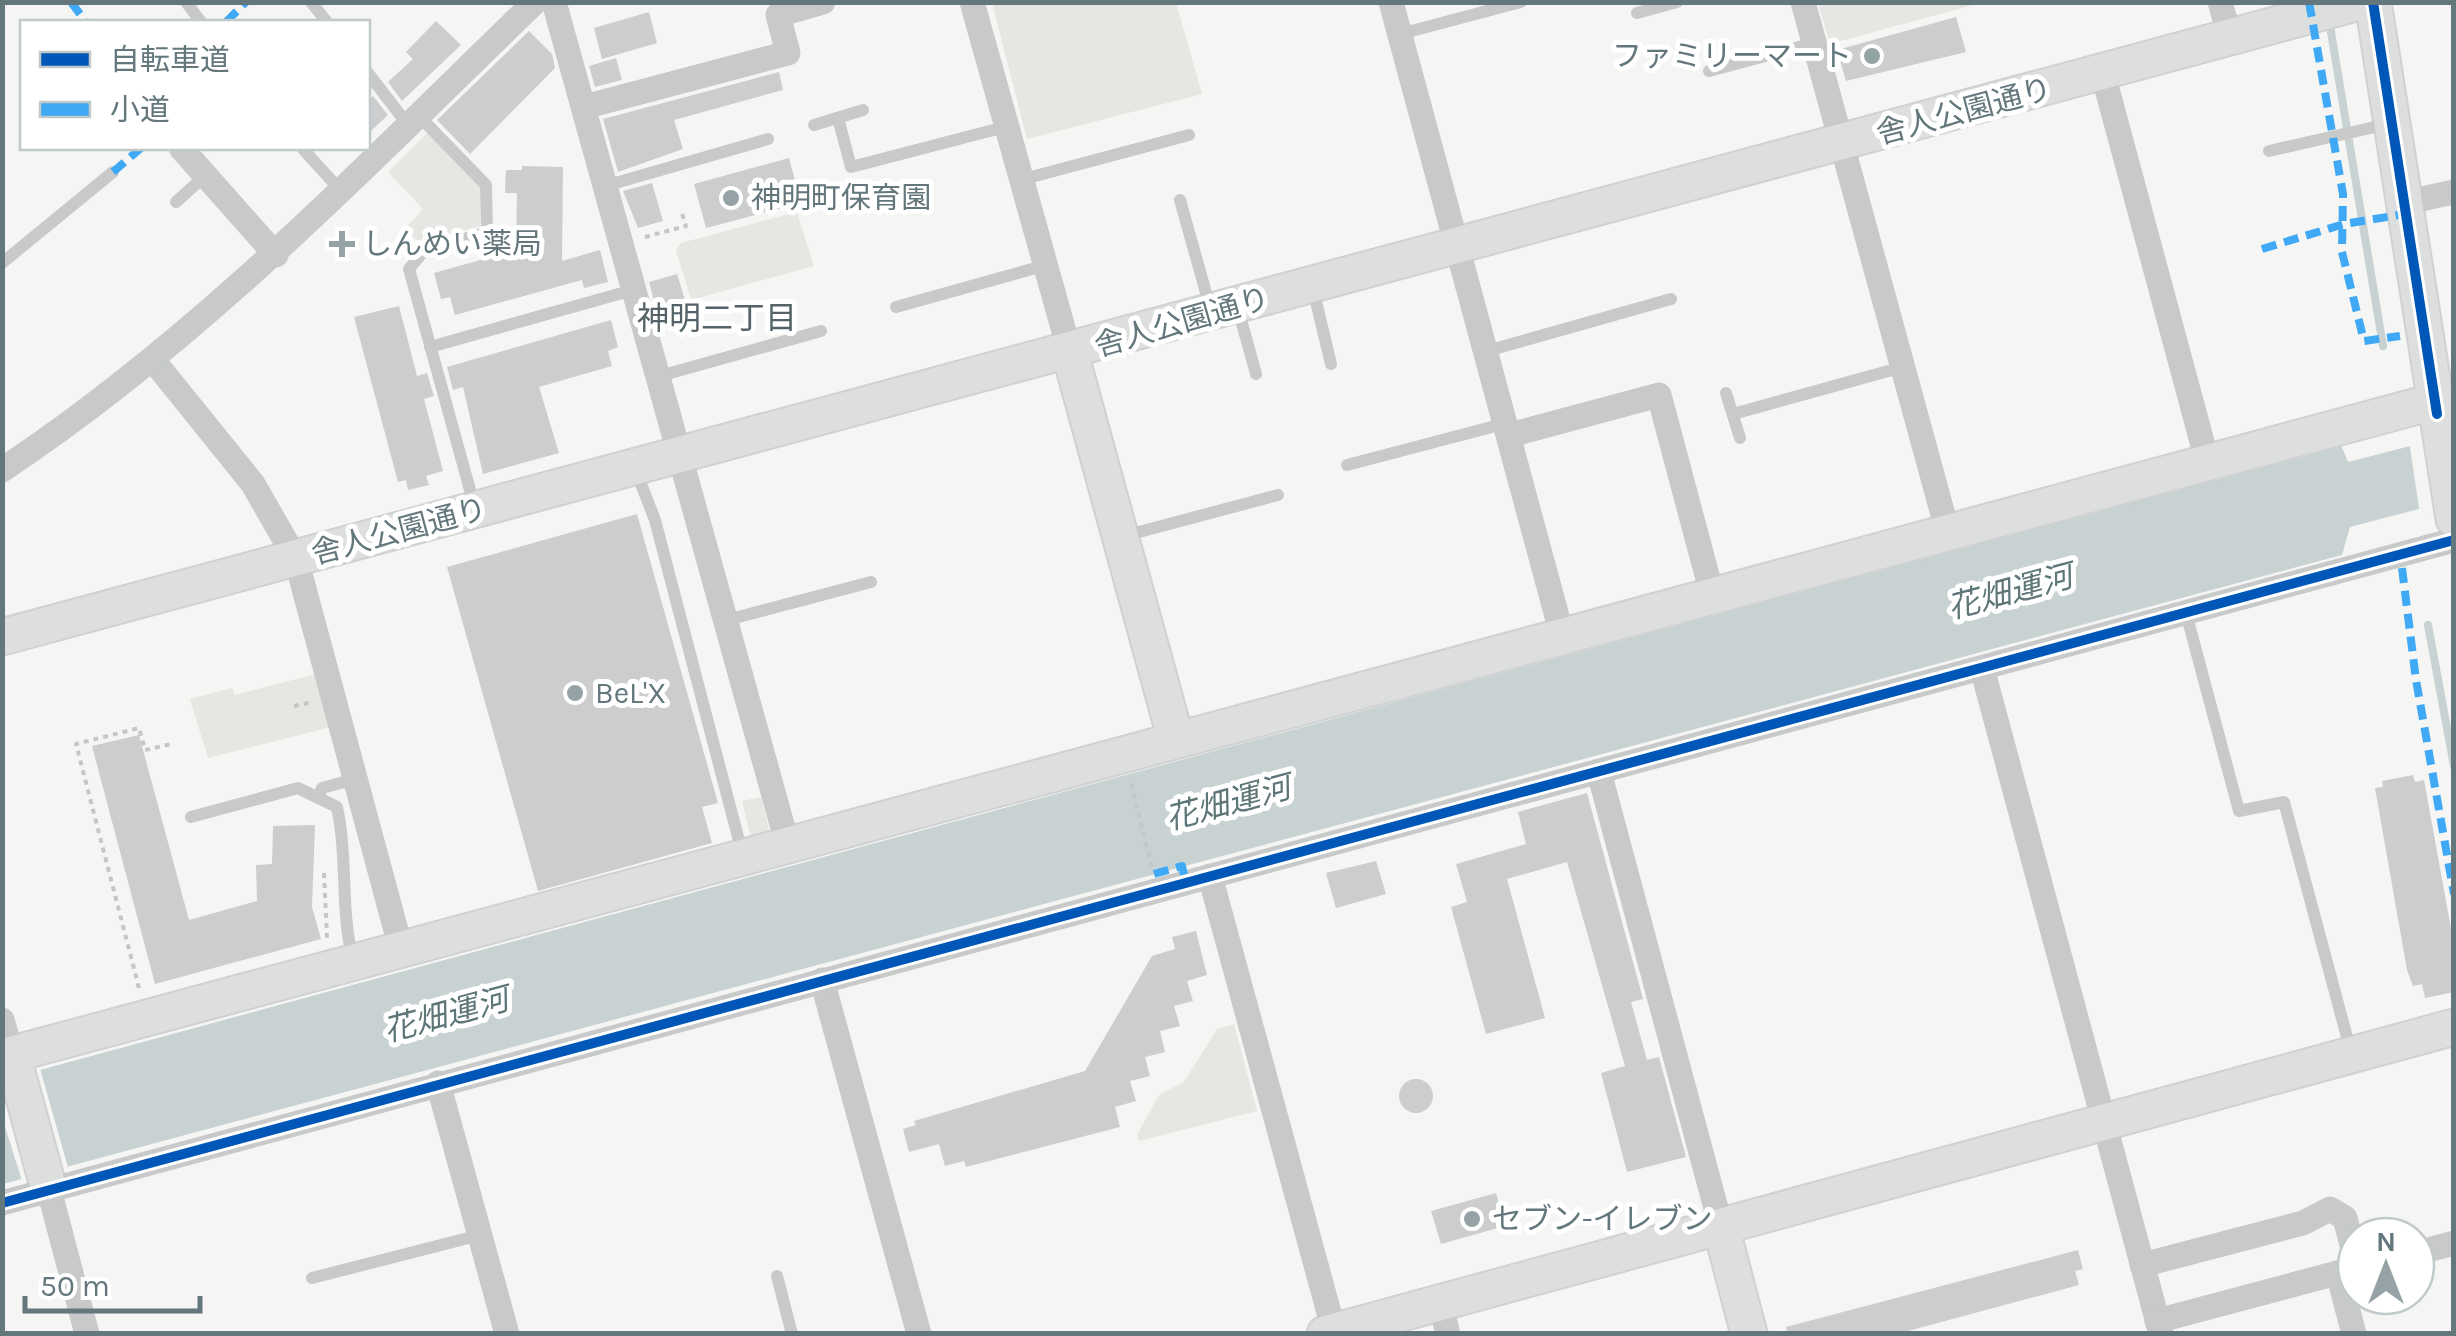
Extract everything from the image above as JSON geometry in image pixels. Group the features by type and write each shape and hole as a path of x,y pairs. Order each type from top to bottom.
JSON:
{"street":[{"path":"2,470 153,360 276,255 535,2"},
{"path":"554,2 788,846"},
{"path":"584,108 788,53 778,15 824,2"},
{"path":"972,2 1176,740"},
{"path":"1391,2 1562,635"},
{"path":"1803,2 1948,533"},
{"path":"2220,2 2230,38"},
{"path":"2347,7 2377,126 2403,203 2442,404 2454,519"},
{"name":"舎人公園通り","path":"2,637 2347,7"},
{"path":"2103,74 2208,464"},
{"path":"183,150 276,255"},
{"path":"2403,203 2454,192"},
{"path":"153,360 253,484 296,559 402,949"},
{"path":"1508,429 1659,395 1712,594"},
{"path":"10,1059 342,957 402,949 1712,594 2442,404"},
{"path":"2,1203 48,1186 2454,540"},
{"path":"1982,668 2159,1327 2336,1271"},
{"path":"1599,772 1749,1334"},
{"path":"1210,876 1329,1332 1444,1318 1720,1228 2454,1028"},
{"path":"822,980 919,1334"},
{"path":"2,1020 87,1334"},
{"path":"438,1083 507,1334"},
{"path":"2142,1265 2303,1223 2330,1209 2342,1216"}],"lane":[{"path":"1400,34 1521,2"},
{"path":"1637,13 1677,2"},
{"path":"1710,71 1814,44"},
{"path":"370,75 413,120 486,185 487,232 423,252 409,270 475,510"},
{"path":"814,125 864,110"},
{"path":"838,118 851,167 1006,126"},
{"path":"2269,150 2377,126"},
{"path":"1020,180 1189,136"},
{"path":"605,186 768,139"},
{"path":"304,150 341,191"},
{"path":"2,264 112,172"},
{"path":"176,202 206,175"},
{"path":"1180,200 1256,374"},
{"path":"896,307 1044,266"},
{"path":"1312,286 1331,364"},
{"path":"430,347 633,290"},
{"path":"1487,350 1670,299"},
{"path":"656,376 821,331"},
{"path":"1732,414 1903,367"},
{"path":"1726,393 1740,438"},
{"path":"1346,465 1508,429"},
{"path":"635,469 654,520 744,858"},
{"path":"1122,536 1278,495"},
{"path":"727,620 871,582"},
{"path":"2186,613 2240,811 2284,802 2352,1054"},
{"path":"318,798 322,788 355,779"},
{"path":"191,818 298,788 337,807 345,843 342,957"},
{"path":"312,1278 480,1235"},
{"path":"777,1276 792,1334"}],"path":[{"path":"638,239 686,226 682,210"},
{"path":"142,1002 76,744 138,728 146,750 171,744"},
{"path":"1128,772 1154,874"},
{"path":"324,869 324,924 342,957"}],"shaded area":[{"path":"1818,2 1980,3 1830,44"},
{"path":"992,3 1176,3 1202,94 1027,139"},
{"path":"428,132 480,185 480,226 419,243 405,229 423,209 388,172"},
{"path":"797,212 814,266 691,300 676,250 681,243"},
{"path":"320,673 335,726 208,758 190,699 232,688 235,695"},
{"path":"761,797 770,834 751,838 742,801"},
{"path":"1234,1024 1257,1111 1139,1141 1137,1135 1159,1095 1184,1082 1217,1029"}],"water":[{"name":"花畑運河","path":"2453,435 2453,500 2350,527 2342,555 3,1184 3,1080 2341,445 2348,462"}],"pier":[{"path":"2454,430 2454,505 2420,514 2409,441"},
{"path":"39,1065 69,1171 23,1184 2,1117 2,1075"}],"building":[{"path":"649,12 657,43 602,59 594,28"},
{"path":"1956,17 1966,52 1846,81 1837,50"},
{"path":"436,21 461,45 402,101 388,82 413,59 406,52"},
{"path":"529,31 552,54 555,68 470,154 437,120"},
{"path":"616,58 622,80 595,87 589,66"},
{"path":"779,72 783,90 674,120 683,149 618,172 603,119"},
{"path":"373,96 388,115 370,132"},
{"path":"789,158 801,203 706,228 694,184"},
{"path":"522,166 563,167 562,261 600,250 608,282 584,288 582,280 455,315 450,297 441,299 434,273 516,250 517,193 505,193 506,170 522,170"},
{"path":"652,183 663,221 638,228 623,191"},
{"path":"677,274 685,300 656,308 649,282"},
{"path":"399,306 417,376 427,373 434,396 424,399 443,471 426,476 429,485 408,490 406,480 398,482 354,317"},
{"path":"611,320 618,347 608,351 612,366 539,387 559,453 483,474 463,387 453,390 447,367"},
{"path":"637,514 718,803 702,807 712,843 538,891 447,567"},
{"path":"139,735 189,920 257,901 256,865 272,864 273,826 315,825 312,907 321,939 155,984 92,746"},
{"path":"2413,775 2415,782 2424,780 2454,945 2454,992 2425,998 2422,984 2413,986 2407,970 2375,788 2383,787 2382,781"},
{"path":"1587,793 1643,999 1631,1002 1647,1060 1659,1057 1686,1157 1627,1172 1601,1073 1625,1066 1567,862 1507,879 1545,1018 1486,1034 1451,907 1467,902 1456,864 1526,844 1518,812"},
{"path":"1376,861 1386,894 1336,908 1326,873"},
{"path":"1196,931 1207,975 1187,981 1193,1001 1174,1006 1180,1026 1160,1031 1165,1052 1145,1057 1150,1076 1130,1081 1136,1101 1115,1107 1120,1127 966,1167 964,1161 945,1166 939,1144 909,1152 903,1129 916,1125 914,1121 1085,1071 1152,956 1175,949 1172,937"},
{"path":"1416,1079 1428,1084 1433,1096 1428,1108 1416,1113 1404,1108 1399,1096 1404,1084"},
{"path":"1496,1193 1505,1226 1441,1244 1431,1211"},
{"path":"2078,1250 2083,1269 2075,1271 2079,1285 1897,1334 1787,1334 1786,1327"}],"waterway":[{"path":"2329,20 2383,346"},
{"path":"2428,625 2454,766"}],"marked path":[{"path":"71,2 84,20"},
{"path":"228,20 246,2"},
{"path":"2309,2 2343,194 2342,252 2364,341 2400,336"},
{"path":"113,172 139,150"},
{"path":"2262,249 2344,224 2405,214"},
{"path":"2402,568 2416,680 2454,894"},
{"path":"1154,874 1182,866 1186,883"}],"cycle path":[{"path":"2373,2 2437,414"},
{"path":"2,1203 2454,540"}],"place":[{"name":"ファミリーマート","path":"1872,56"},
{"name":"神明町保育園","path":"731,198"},
{"name":"しんめい薬局","path":"342,244"},
{"name":"BeL'X","path":"575,693"},
{"name":"セブン-イレブン","path":"1472,1219"}],"district":[{"name":"神明二丁目","path":"717,318"}]}
